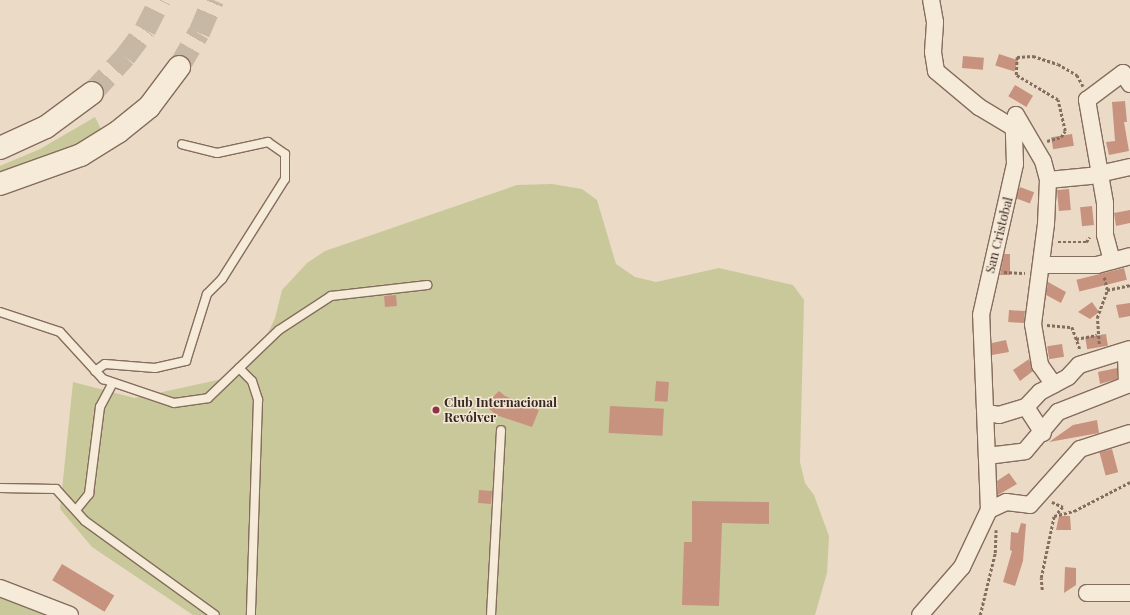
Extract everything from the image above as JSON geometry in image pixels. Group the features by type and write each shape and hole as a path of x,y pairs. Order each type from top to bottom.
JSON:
{"main road":[{"path":"0,184 81,155 118,132 149,107 179,67"},
{"path":"0,148 46,127 92,93"}],"street":[{"path":"931,0 936,22 933,52 936,71 978,107 1014,128 1016,115 1043,161 1048,180 1045,235 1033,324 1040,365 1054,385"},
{"path":"1107,263 1105,203 1087,100 1123,73 1130,84"},
{"name":"San Cristobal","path":"920,615 962,567 989,510 987,413 981,322 990,271 1015,164 1014,128"},
{"path":"1048,180 1100,174 1130,167"},
{"path":"1040,270 1107,263 1130,256"},
{"path":"987,413 999,415 1026,407 1040,392 1054,385 1085,363 1128,350 1127,385 1058,412 1043,433 1025,451 987,456"},
{"path":"1026,407 1043,433"},
{"path":"989,510 1006,502 1030,505 1080,449 1130,433"},
{"path":"0,588 70,615"},
{"path":"1087,593 1130,593"}],"lane":[{"path":"95,371 105,364 155,368 186,361 207,294 222,279 285,179 285,154 268,142 217,153 182,144"},
{"path":"0,312 60,332 102,379 174,403 208,398 279,330 331,296 427,285"},
{"path":"239,368 252,381 258,400 251,615"},
{"path":"76,510 89,494 100,408 114,383"},
{"path":"490,615 501,430"},
{"path":"0,488 56,489 86,521 215,615"}],"path":[{"path":"1042,142 1061,137 1065,131 1058,100 1016,75 1017,58 1021,55 1033,56 1073,71 1081,80 1087,100"},
{"path":"1045,235 1050,242 1086,242 1092,232"},
{"path":"1102,358 1097,335 1101,303 1107,290 1107,263"},
{"path":"990,271 1040,270"},
{"path":"1107,290 1130,285"},
{"path":"1033,324 1072,327 1085,363"},
{"path":"1076,339 1097,335"},
{"path":"1042,590 1041,578 1054,516 1074,511 1130,482"},
{"path":"980,615 998,537 989,510"}],"green space":[{"path":"95,117 102,131 68,149 0,174 0,166 40,149"},
{"name":"Club Internacional Revólver","path":"552,184 582,189 597,200 616,264 635,277 656,282 719,268 793,285 804,300 800,462 805,483 814,495 829,536 827,573 815,615 193,615 92,547 60,509 73,382 135,398 222,379 262,346 275,318 282,290 307,263 325,251 517,185"},
{"path":"0,592 57,615 0,615"}],"building":[{"path":"999,54 1018,60 1014,72 995,65"},
{"path":"963,56 984,58 983,70 962,68"},
{"path":"1015,85 1033,96 1026,107 1008,96"},
{"path":"1125,101 1127,122 1124,122 1129,151 1109,155 1106,142 1115,141 1112,102"},
{"path":"1072,134 1074,146 1053,149 1051,137"},
{"path":"1020,187 1034,192 1030,203 1016,198"},
{"path":"1069,189 1071,210 1059,211 1057,190"},
{"path":"1092,206 1094,225 1082,226 1080,207"},
{"path":"1130,210 1130,223 1116,226 1114,213"},
{"path":"1004,254 1010,254 1010,275 1000,275"},
{"path":"1124,268 1127,280 1079,291 1076,280"},
{"path":"1048,282 1066,292 1061,303 1046,295"},
{"path":"396,295 397,306 385,307 384,296"},
{"path":"1092,302 1099,312 1090,319 1078,312"},
{"path":"1130,303 1130,316 1119,318 1116,305"},
{"path":"1009,310 1025,311 1024,323 1008,322"},
{"path":"1106,334 1108,346 1087,349 1085,337"},
{"path":"1006,340 1009,352 992,355 992,343"},
{"path":"1062,344 1064,357 1049,359 1047,346"},
{"path":"1029,359 1033,371 1020,381 1013,370"},
{"path":"1117,368 1117,379 1100,384 1098,372"},
{"path":"656,381 669,382 668,402 655,401"},
{"path":"499,391 505,396 539,410 532,427 496,415 485,405"},
{"path":"610,406 664,409 663,436 609,433"},
{"path":"1097,420 1099,433 1049,442 1073,425"},
{"path":"1112,449 1118,472 1106,476 1099,452"},
{"path":"1009,473 1017,484 998,495 997,481"},
{"path":"479,490 492,491 491,504 478,503"},
{"path":"692,501 769,502 769,524 722,523 719,606 682,605 684,542 692,542"},
{"path":"1059,516 1070,516 1071,530 1056,530"},
{"path":"1021,523 1026,524 1023,561 1015,586 1003,582 1012,551 1010,550 1011,532 1018,533"},
{"path":"62,564 114,595 105,612 52,580"},
{"path":"1065,567 1076,568 1076,585 1064,593"}],"tunnel":[{"path":"92,93 125,57 145,30 160,0"},
{"path":"179,67 199,33 213,0"}],"place":[{"name":"Club Internacional Revólver","path":"436,410"}]}
